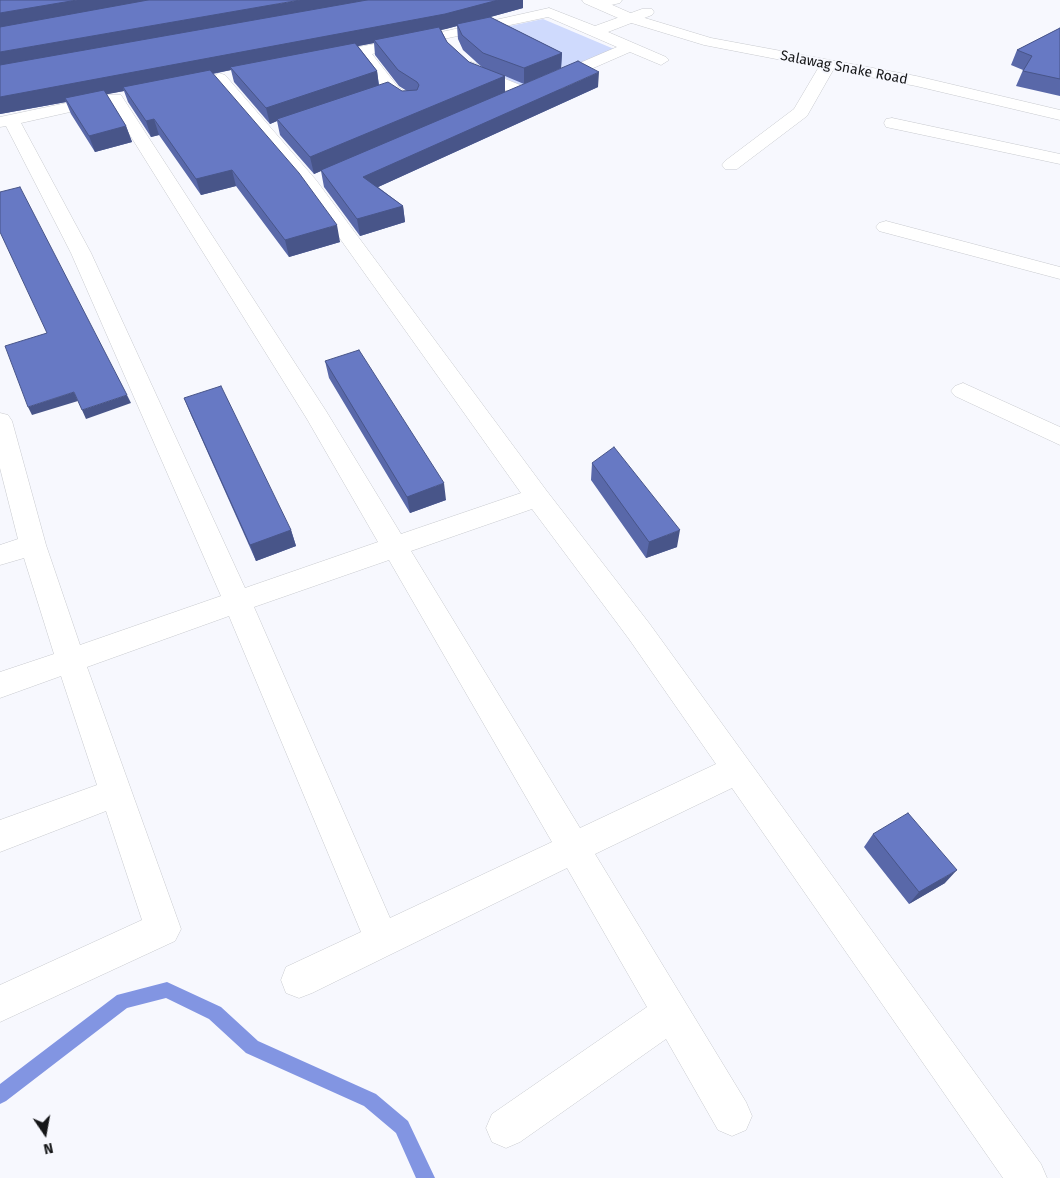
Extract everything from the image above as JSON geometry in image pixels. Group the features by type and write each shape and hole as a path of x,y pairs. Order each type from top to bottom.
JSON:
{"street":[{"path":"593,2 616,0"},
{"name":"Salawag Snake Road","path":"616,0 677,22 772,44 921,71 1060,103"},
{"name":"Salawag Snake Road","path":"593,2 630,18 708,42 916,82 1060,115"},
{"path":"314,60 446,35 548,12 660,60"},
{"path":"593,32 647,12"},
{"path":"446,35 457,55 477,73 524,92"},
{"path":"506,100 629,47"},
{"path":"362,51 392,90 410,102"},
{"path":"731,165 801,112 828,65"},
{"path":"200,82 238,74"},
{"path":"219,78 319,180 537,497 639,631 1027,1178"},
{"path":"375,96 392,90"},
{"path":"382,941 237,601 82,253 6,121 125,96 318,416 732,1116"},
{"path":"892,123 1060,159"},
{"path":"886,228 1060,273"},
{"path":"963,391 1060,437"},
{"path":"0,421 5,459 70,660 163,928 0,1004"},
{"path":"0,685 537,497"},
{"path":"0,555 33,545"},
{"path":"299,980 736,770"},
{"path":"0,836 116,793"},
{"path":"506,1128 671,1013"}],"shaded area":[{"path":"543,19 614,49 523,87 477,64 458,37"}],"building":[{"path":"0,0 77,0 0,13"},
{"path":"148,0 300,0 0,52 0,27"},
{"path":"367,0 498,0 445,14 0,97 0,65"},
{"path":"490,17 562,53 524,68 483,53 462,35 457,24"},
{"path":"439,27 447,42 469,62 505,76 310,157 277,119 388,82 402,91 417,90 419,85 417,82 398,70 374,40"},
{"path":"1060,28 1060,79 1023,71 1032,56 1017,50"},
{"path":"355,43 377,71 266,108 230,67"},
{"path":"578,61 599,72 363,177 403,206 357,219 321,170"},
{"path":"210,70 299,173 337,225 285,240 232,170 196,179 154,119 146,121 123,87"},
{"path":"104,90 126,126 89,136 65,98"},
{"path":"20,187 127,395 82,410 74,392 28,407 5,346 47,333 0,232 0,192"},
{"path":"359,350 444,483 407,497 325,361"},
{"path":"221,386 291,530 250,545 184,398"},
{"path":"614,447 680,530 649,542 592,463"},
{"path":"908,813 957,870 919,892 873,834"}],"waterway":[{"path":"0,1095 123,1001 167,990 215,1013 252,1047 370,1100 402,1127 426,1178"}]}
